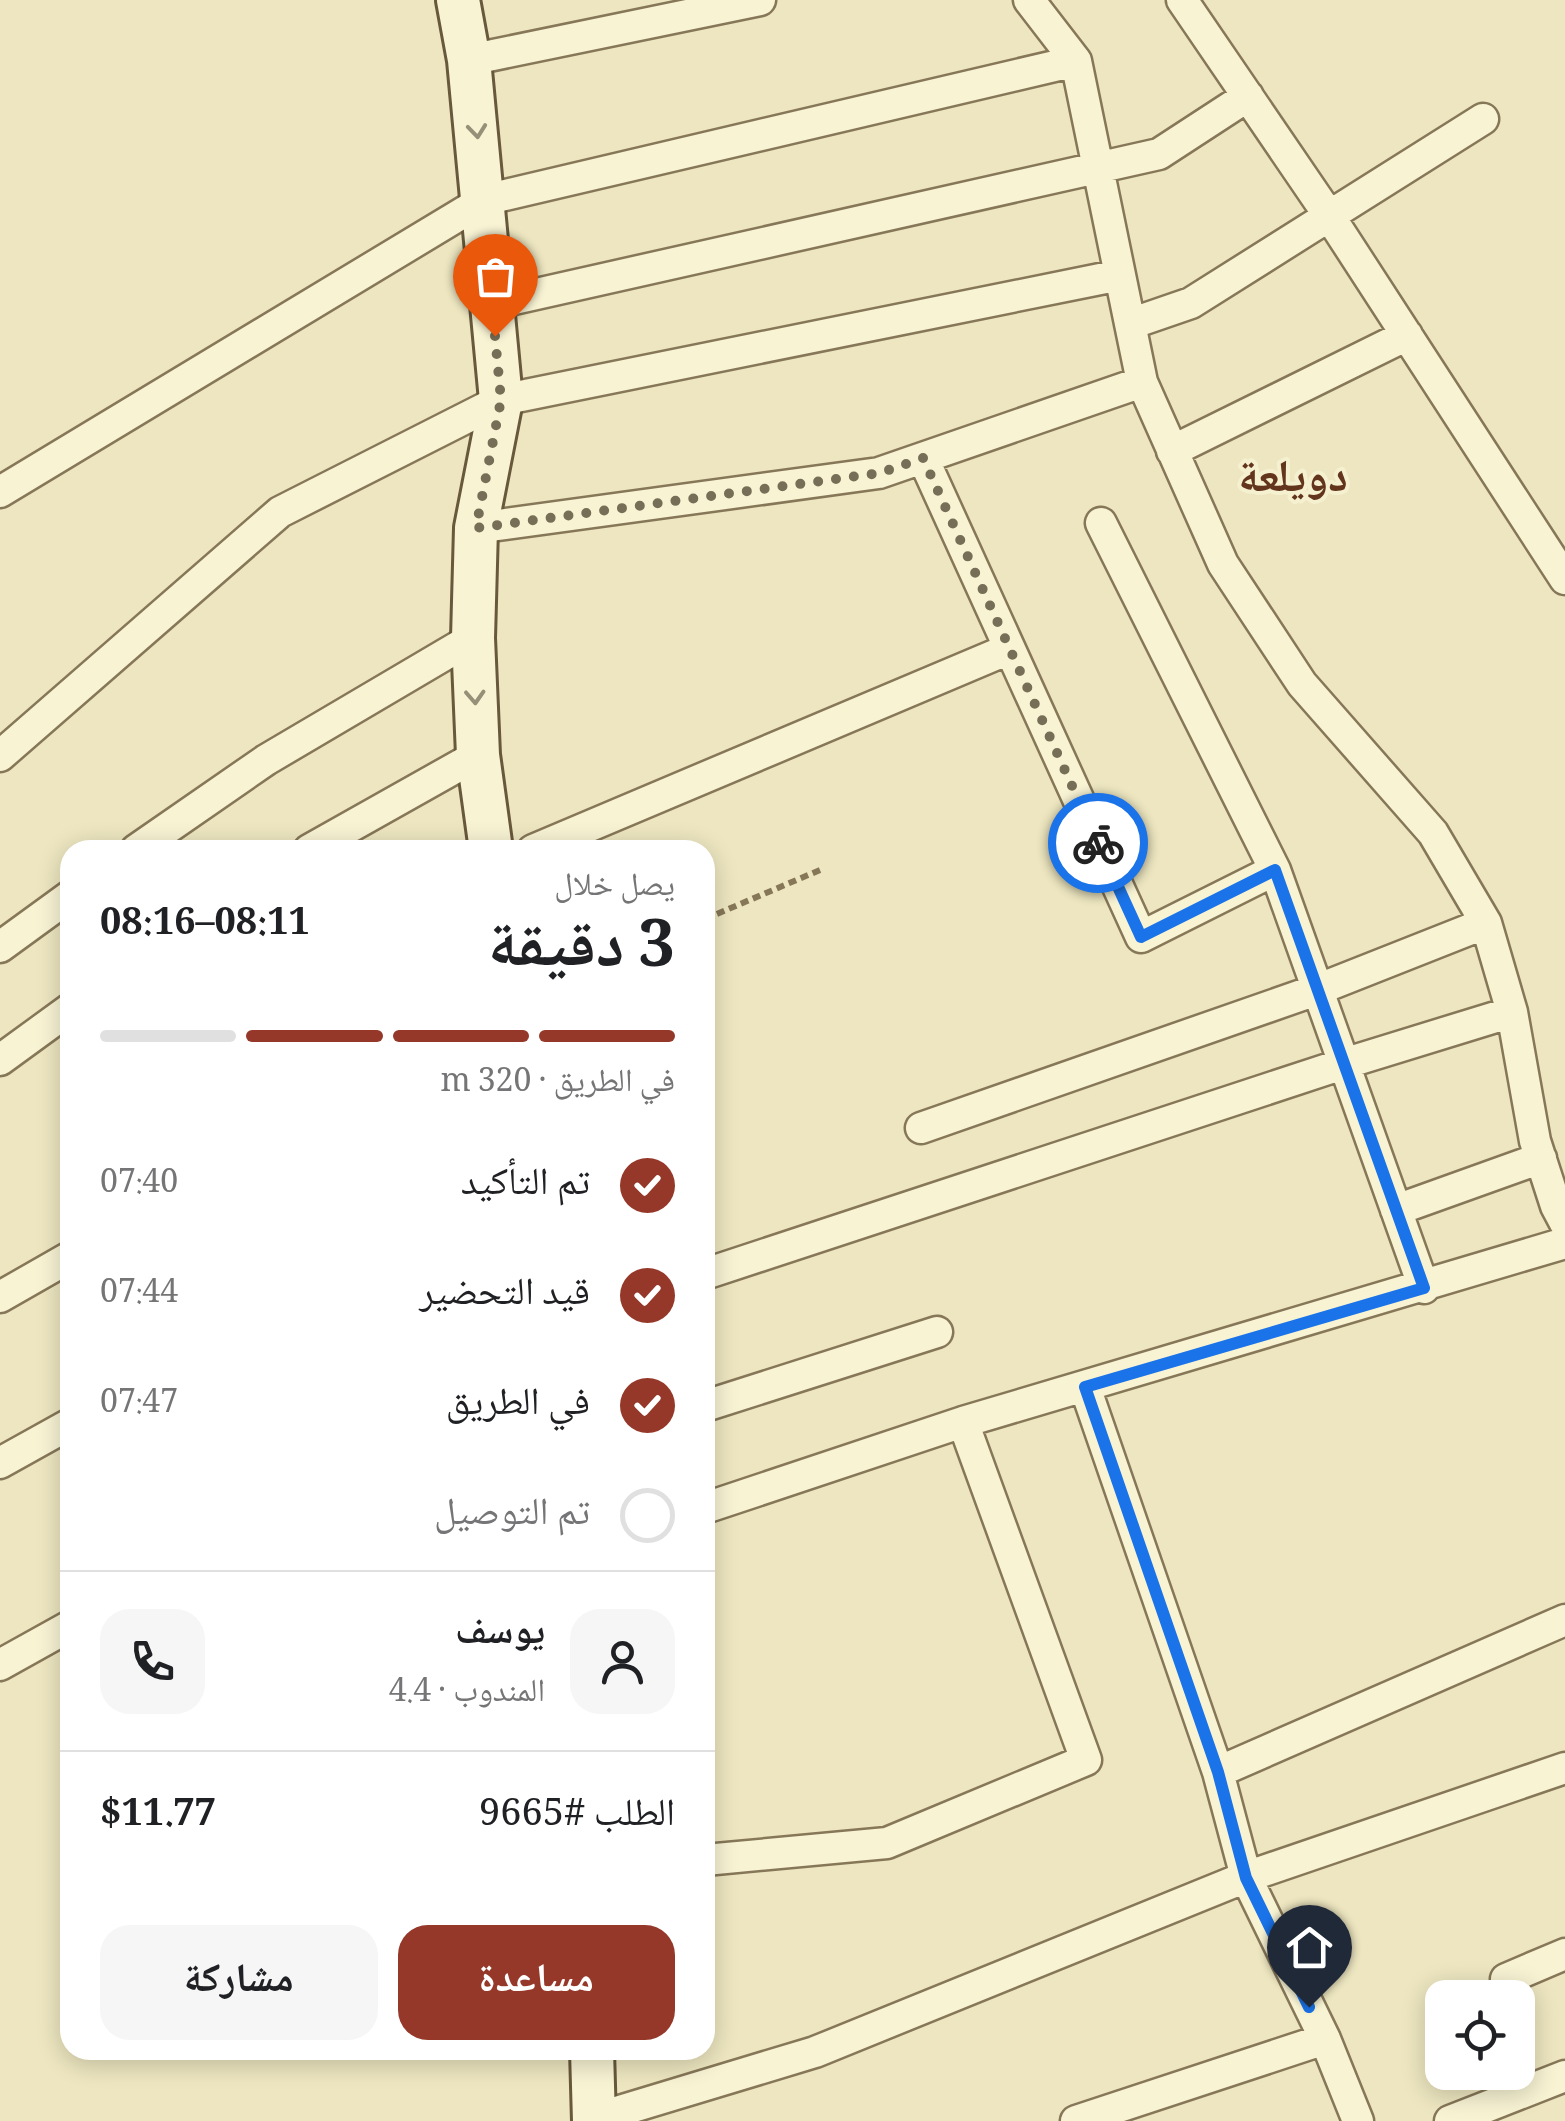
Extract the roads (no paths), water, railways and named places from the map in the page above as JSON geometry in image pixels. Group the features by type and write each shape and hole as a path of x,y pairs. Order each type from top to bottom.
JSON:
{"main road":[{"path":"458,0 470,60 501,400 476,528 473,638 478,755 490,840"},
{"path":"592,2060 594,2120"}],"street":[{"path":"470,60 760,0"},
{"path":"1029,0 1076,62 1142,382 1172,451 1223,564 1302,684 1434,832 1486,923 1512,1012 1541,1158 1562,1211"},
{"path":"1182,0 1330,217 1565,579"},
{"path":"0,492 484,200 1076,62"},
{"path":"492,304 1159,154 1248,96"},
{"path":"1130,324 1191,303 1484,119"},
{"path":"0,756 280,512 501,400 1120,275"},
{"path":"1172,451 1407,336"},
{"path":"476,528 880,473 1142,382"},
{"path":"923,458 1141,937 1275,870"},
{"path":"1101,523 1275,870 1424,1288"},
{"path":"150,840 266,760 473,638"},
{"path":"557,840 1009,650"},
{"path":"327,840 478,755"},
{"path":"0,946 60,903"},
{"path":"920,1128 1319,990 1486,923"},
{"path":"715,1271 1512,1012"},
{"path":"0,1060 60,1016"},
{"path":"1396,1210 1541,1158"},
{"path":"715,1505 963,1422 1565,1244"},
{"path":"0,1297 60,1263"},
{"path":"715,1403 936,1332"},
{"path":"1085,1387 1218,1772 1246,1878 1325,2039 1358,2121"},
{"path":"715,1859 888,1843 1086,1760 963,1422"},
{"path":"0,1463 60,1430"},
{"path":"1218,1772 1565,1620"},
{"path":"0,1665 60,1632"},
{"path":"594,2120 815,2052 1246,1878 1565,1768"},
{"path":"1506,1979 1565,1954"},
{"path":"1076,2121 1325,2039"},
{"path":"1450,2121 1565,2076"}],"district":[{"name":"دويلعة","path":"1293,475"}]}
